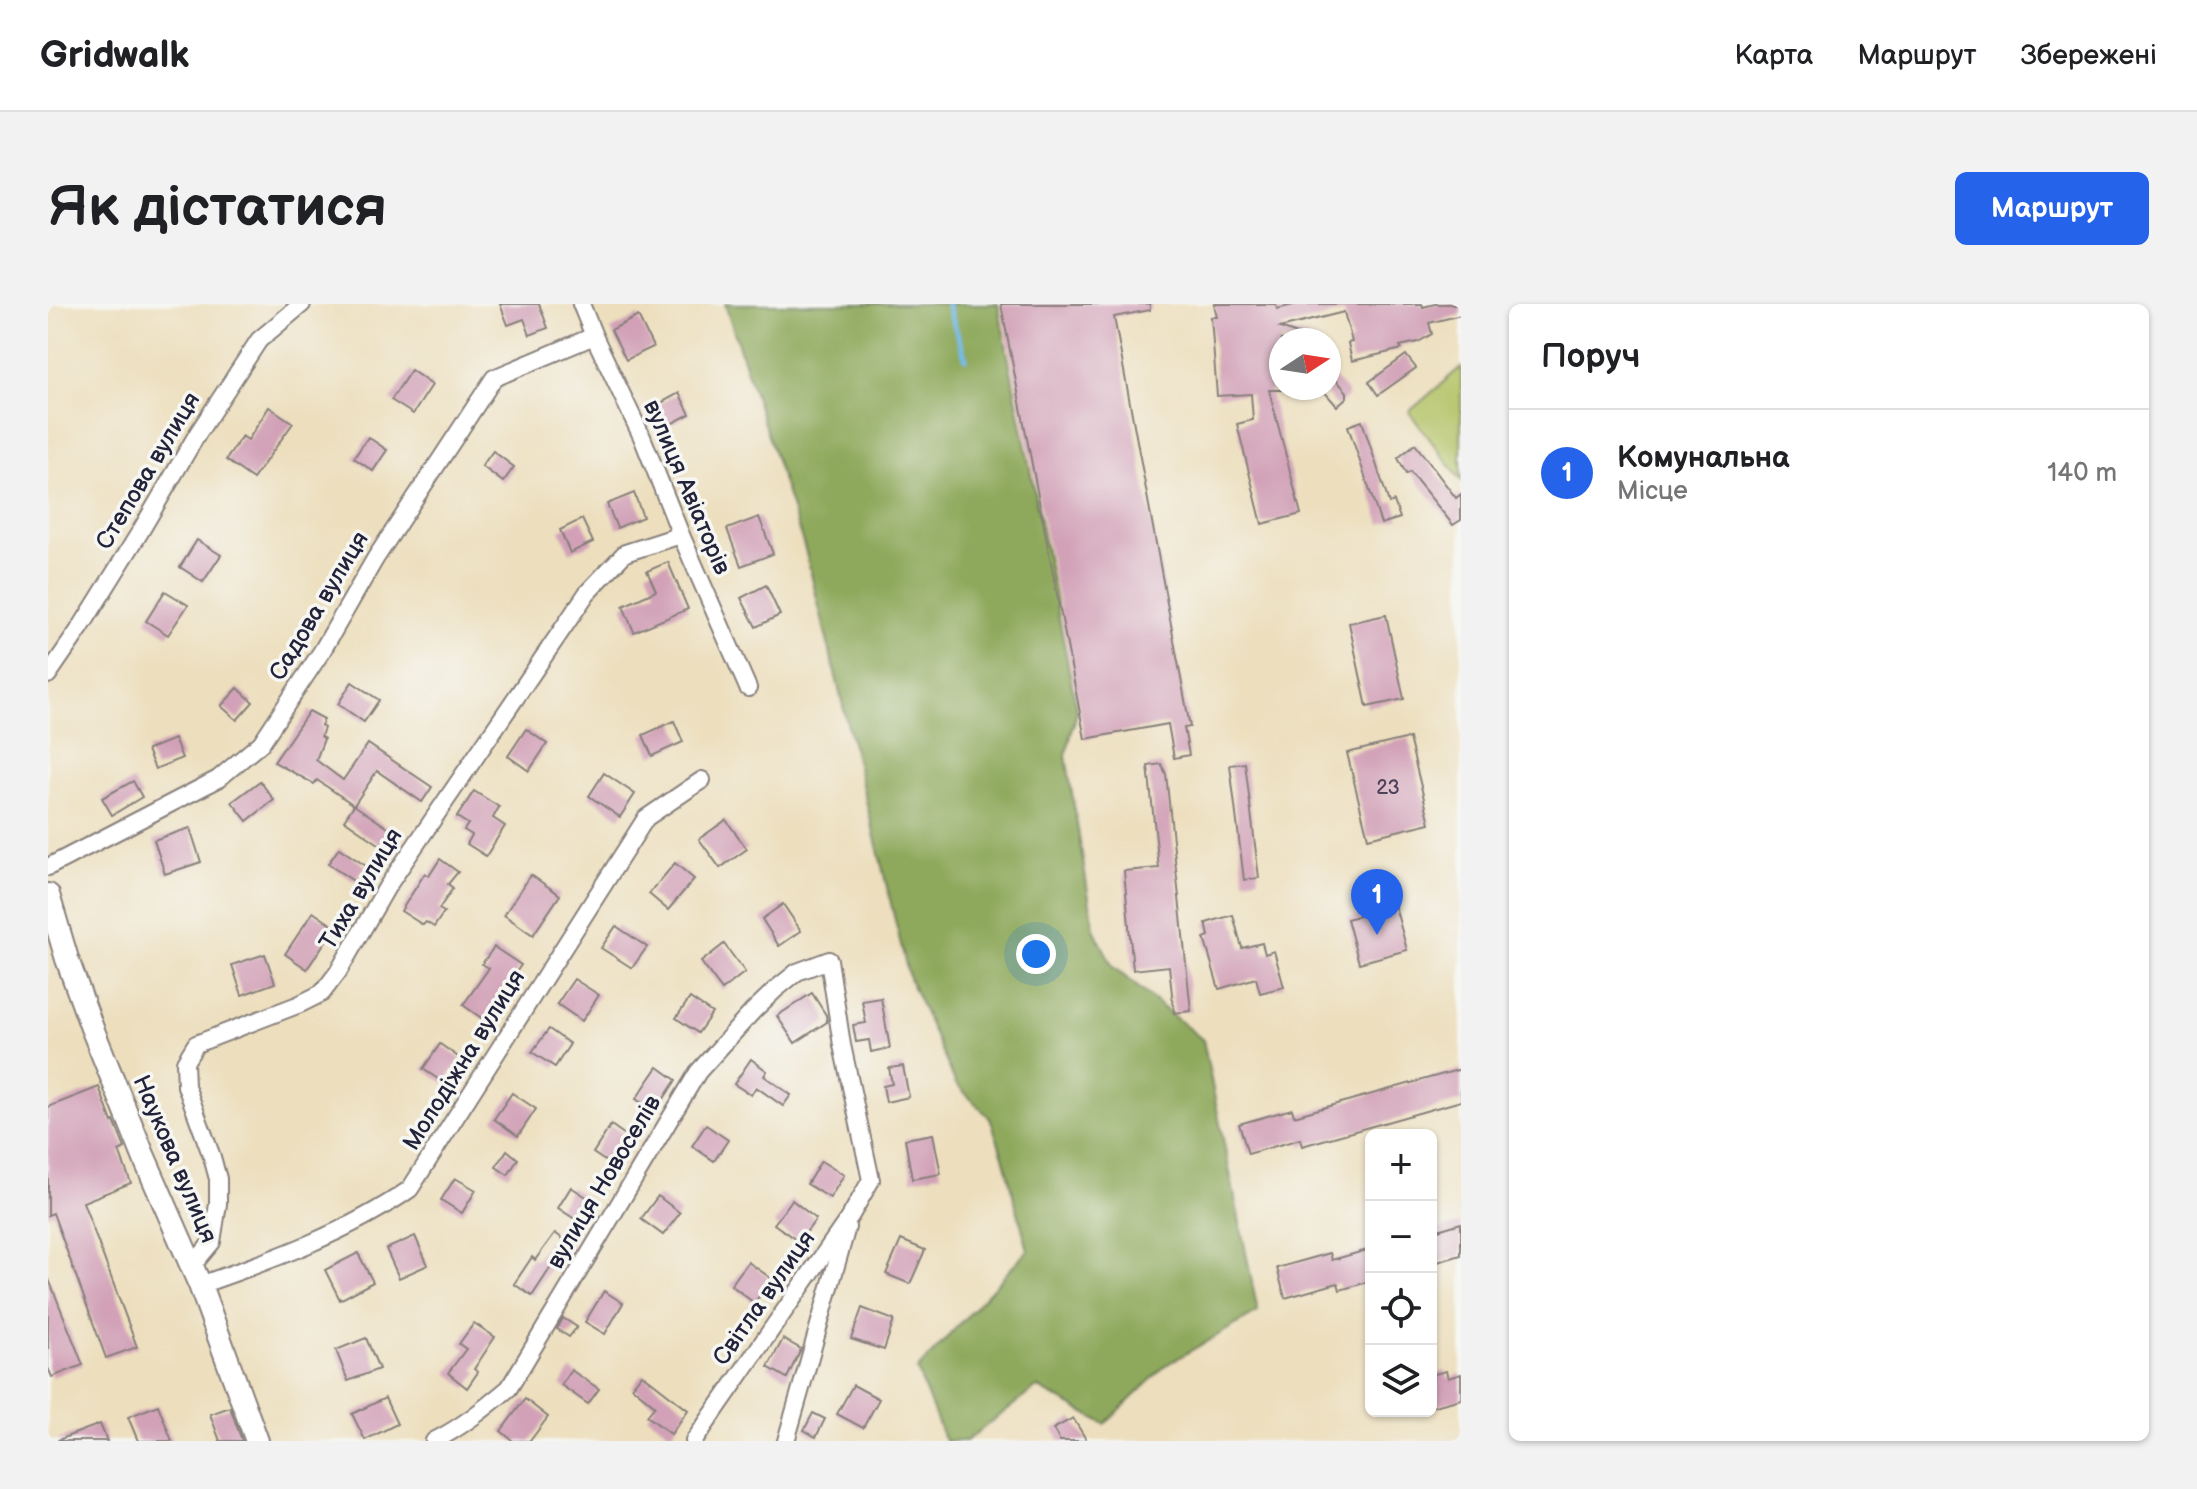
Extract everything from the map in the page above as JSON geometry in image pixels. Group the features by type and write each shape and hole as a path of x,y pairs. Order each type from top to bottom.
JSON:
{"street":[{"name":"Степова вулиця","path":"48,675 259,340 302,304"},
{"name":"вулиця Авіаторів","path":"581,304 642,437 748,688"},
{"name":"Садова вулиця","path":"48,867 218,779 261,743 322,651 375,559 494,378 594,336"},
{"name":"Тиха вулиця","path":"196,1276 212,1242 218,1179 186,1086 185,1062 190,1053 196,1044 322,993 338,972 387,887 587,593 625,553 681,535"},
{"name":"Молодіжна вулиця","path":"196,1276 272,1260 370,1214 410,1189 646,818 702,780"},
{"name":"Наукова вулиця","path":"48,895 92,1028 196,1276 257,1441"},
{"name":"Світла вулиця","path":"694,1441 851,1215 871,1180 842,1045 829,960"},
{"name":"вулиця Новоселів","path":"434,1441 476,1415 509,1388 698,1072 776,989 797,972 829,960"},
{"path":"786,1441 851,1215"}],"green space":[{"path":"725,304 998,304 1077,711 1066,756 1094,929 1113,967 1203,1040 1258,1312 1166,1365 1105,1424 1037,1387 966,1441 945,1441 917,1370 1028,1250 990,1118 956,1084 909,978 805,549"},
{"path":"1461,367 1461,480 1409,412"}],"building":[{"path":"500,304 539,304 548,328 530,335 524,319 508,325"},
{"path":"1001,304 1150,304 1150,310 1114,317 1190,727 1184,728 1189,755 1174,758 1168,724 1085,739"},
{"path":"1214,304 1276,304 1277,309 1297,304 1422,304 1423,307 1461,304 1461,315 1429,323 1432,334 1418,342 1352,361 1348,343 1352,342 1344,312 1269,328 1269,400 1272,400 1301,514 1262,524 1237,424 1253,420 1251,394 1217,396 1211,317 1217,317"},
{"path":"638,316 653,347 626,360 611,330"},
{"path":"1406,355 1416,368 1378,395 1369,382"},
{"path":"411,370 432,385 413,414 391,400"},
{"path":"1341,385 1347,397 1337,406 1332,400 1341,400"},
{"path":"679,393 690,414 669,425 659,404"},
{"path":"269,407 293,423 253,479 226,460 242,436 248,440"},
{"path":"1362,421 1389,503 1394,501 1400,518 1381,524 1348,426"},
{"path":"368,437 387,450 373,471 354,458"},
{"path":"1415,444 1456,498 1461,494 1461,520 1453,525 1410,472 1406,474 1398,458"},
{"path":"493,451 514,467 503,482 482,466"},
{"path":"634,493 643,517 617,528 607,504"},
{"path":"759,517 773,554 741,566 727,529"},
{"path":"582,519 593,542 570,553 560,530"},
{"path":"197,540 221,555 203,582 180,567"},
{"path":"668,562 688,609 634,632 623,606 656,591 647,571"},
{"path":"766,585 780,615 756,627 741,598"},
{"path":"165,591 188,605 168,635 146,621"},
{"path":"1386,615 1404,699 1367,707 1349,623"},
{"path":"352,682 379,700 364,722 338,704"},
{"path":"238,688 253,702 237,720 221,706"},
{"path":"309,711 324,719 321,736 324,739 316,760 343,780 368,744 432,787 422,802 377,771 354,805 317,780 314,784 274,762"},
{"path":"674,721 683,742 652,756 643,735"},
{"path":"526,729 547,744 529,771 508,756"},
{"path":"1409,738 1430,823 1368,838 1347,753"},
{"path":"174,739 182,758 155,769 147,750"},
{"path":"1245,763 1259,878 1244,880 1230,765"},
{"path":"1161,764 1166,774 1191,1011 1174,1013 1169,966 1133,970 1124,871 1159,868 1148,766"},
{"path":"604,773 635,794 620,817 589,796"},
{"path":"133,781 142,797 112,815 102,798"},
{"path":"260,781 274,800 247,821 232,802"},
{"path":"474,791 499,807 493,818 505,826 486,856 467,844 472,835 464,830 468,824 457,817"},
{"path":"354,805 400,836 389,851 344,820"},
{"path":"726,820 747,849 720,868 699,839"},
{"path":"190,828 201,862 165,874 154,840"},
{"path":"339,848 366,866 355,882 328,864"},
{"path":"440,859 458,872 448,884 453,888 439,909 444,912 434,927 426,922 423,925 401,911 425,873 429,876"},
{"path":"675,863 694,879 668,910 649,894"},
{"path":"531,875 560,895 533,935 504,915"},
{"path":"783,904 801,931 779,946 762,919"},
{"path":"1395,906 1407,950 1359,963 1347,919"},
{"path":"313,912 335,927 307,969 285,954"},
{"path":"1233,915 1242,948 1262,943 1265,954 1274,951 1284,987 1260,993 1256,978 1219,989 1204,938 1209,936 1206,923"},
{"path":"616,926 647,947 632,968 601,948"},
{"path":"724,944 745,972 722,990 701,962"},
{"path":"494,947 521,965 499,997 505,1001 490,1024 463,1005 489,968 482,964"},
{"path":"265,954 275,983 242,995 232,965"},
{"path":"574,979 599,995 582,1021 557,1004"},
{"path":"812,993 827,1022 795,1043 777,1016"},
{"path":"690,998 712,1013 698,1033 676,1018"},
{"path":"881,998 890,1048 871,1052 869,1040 856,1042 853,1025 866,1023 862,1001"},
{"path":"549,1029 570,1044 555,1067 532,1052"},
{"path":"440,1044 461,1059 444,1083 423,1069"},
{"path":"751,1059 767,1071 764,1076 791,1095 783,1106 756,1087 751,1095 734,1084"},
{"path":"903,1066 909,1097 886,1102 883,1086 892,1084 889,1068"},
{"path":"658,1067 676,1080 655,1112 636,1099"},
{"path":"1461,1069 1461,1101 1302,1146 1300,1139 1248,1154 1239,1124 1292,1109 1294,1116"},
{"path":"99,1087 125,1148 119,1151 131,1183 83,1202 137,1347 106,1358 53,1213 48,1215 48,1107"},
{"path":"512,1093 536,1109 518,1136 494,1119"},
{"path":"611,1125 635,1142 617,1169 593,1153"},
{"path":"706,1125 728,1140 714,1161 692,1146"},
{"path":"933,1134 941,1174 912,1179 905,1139"},
{"path":"507,1150 518,1159 508,1175 496,1167"},
{"path":"821,1161 844,1175 830,1198 807,1184"},
{"path":"455,1178 476,1190 462,1213 441,1200"},
{"path":"571,1187 594,1202 581,1223 558,1208"},
{"path":"658,1196 680,1213 663,1235 641,1219"},
{"path":"792,1200 816,1219 799,1242 774,1224"},
{"path":"1461,1223 1461,1255 1437,1262 1437,1230"},
{"path":"555,1233 575,1248 562,1266 555,1261 532,1296 514,1284 532,1257 535,1260"},
{"path":"415,1236 428,1265 399,1278 386,1249"},
{"path":"901,1240 925,1250 910,1284 886,1274"},
{"path":"1365,1251 1365,1283 1340,1290 1338,1283 1285,1298 1277,1268 1330,1253 1332,1260"},
{"path":"358,1253 373,1282 340,1300 325,1270"},
{"path":"748,1262 772,1279 754,1303 731,1285"},
{"path":"48,1277 83,1365 52,1377 48,1368"},
{"path":"604,1291 623,1303 605,1334 585,1322"},
{"path":"862,1308 894,1320 884,1350 851,1339"},
{"path":"563,1318 577,1327 569,1337 557,1329"},
{"path":"474,1323 495,1337 474,1369 478,1372 467,1388 448,1373 466,1349 459,1344"},
{"path":"366,1338 379,1369 348,1381 336,1350"},
{"path":"783,1339 801,1349 787,1378 768,1367"},
{"path":"571,1370 599,1389 588,1404 561,1385"},
{"path":"1446,1371 1448,1378 1461,1374 1461,1399 1437,1405 1437,1373"},
{"path":"642,1374 688,1410 671,1434 647,1416 655,1406 632,1387"},
{"path":"853,1385 879,1399 863,1428 837,1414"},
{"path":"385,1398 397,1424 365,1440 352,1414"},
{"path":"525,1399 548,1417 530,1441 513,1441 501,1431"},
{"path":"158,1405 172,1441 138,1441 128,1417"},
{"path":"230,1407 242,1441 220,1441 210,1414"},
{"path":"813,1413 825,1419 816,1437 804,1430"},
{"path":"1073,1418 1087,1441 1060,1441 1053,1429"},
{"path":"100,1424 107,1441 58,1441 58,1440"}],"waterway":[{"path":"947,304 966,359"}],"place":[{"name":"Комунальна","path":"1377,935"}]}
